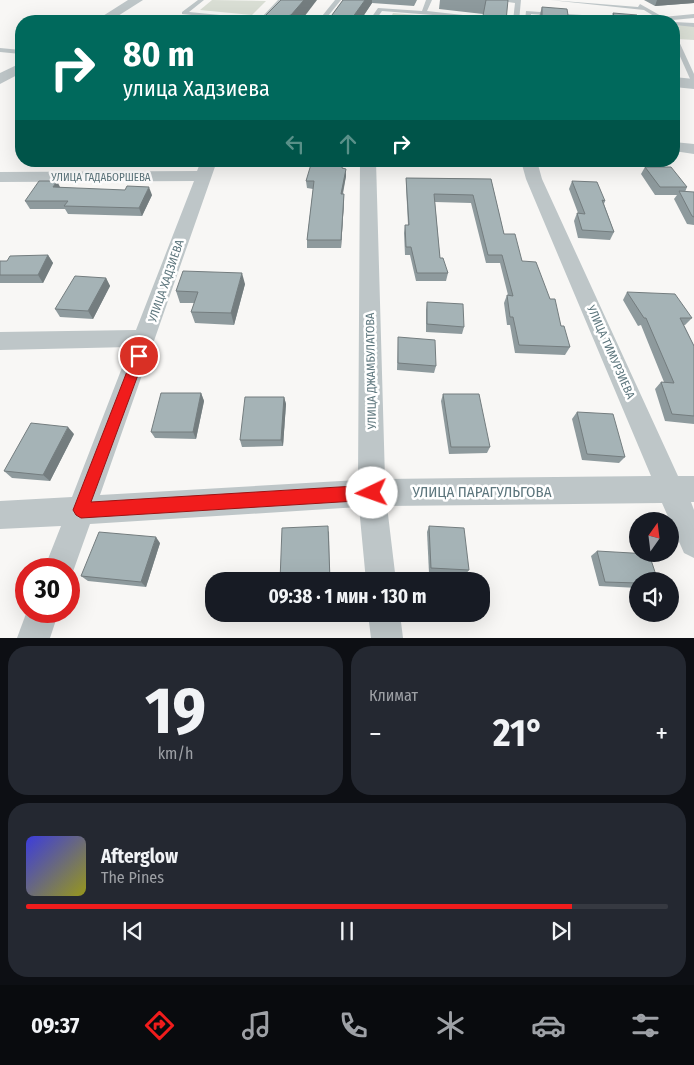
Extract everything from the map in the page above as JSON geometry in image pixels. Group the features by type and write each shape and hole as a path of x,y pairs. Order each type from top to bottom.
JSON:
{"street":[{"path":"111,15 137,0"},
{"path":"0,79 15,70"},
{"path":"680,82 694,82"},
{"path":"680,148 694,149"},
{"name":"УЛИЦА ДЖАМБУЛАТОВА","path":"368,167 372,493 380,572"},
{"name":"УЛИЦА ТИМУРЗИЕВА","path":"531,167 534,179 683,490 694,543"},
{"name":"УЛИЦА ГАДАБОРШЕВА","path":"0,177 206,169"},
{"name":"УЛИЦА ХАДЗИЕВА","path":"63,558 206,169"},
{"path":"0,341 145,338"},
{"name":"УЛИЦА ПАРАГУЛЬГОВА","path":"0,515 372,493 683,490"},
{"path":"385,622 387,638"},
{"path":"33,638 39,623"}],"lane":[{"path":"196,15 184,13 201,0"},
{"path":"267,15 281,0"},
{"path":"326,15 338,0"},
{"path":"424,13 429,0"},
{"path":"496,0 517,1 516,15"},
{"path":"553,0 645,9"},
{"path":"630,0 655,15"},
{"path":"376,15 380,9 448,15"},
{"path":"528,15 528,12 550,15"},
{"path":"680,18 694,16"},
{"path":"680,24 694,25"},
{"path":"0,50 15,51"},
{"path":"680,50 694,82"}],"shaded area":[{"path":"212,0 266,1 252,15 200,10"},
{"path":"393,13 416,15 392,15"},
{"path":"680,24 694,25 694,40 680,39"}],"building":[{"path":"281,0 304,0 291,15 266,15"},
{"path":"343,0 365,0 354,15 332,15"},
{"path":"486,0 508,0 507,15 483,15"},
{"path":"542,7 567,9 568,15 542,15"},
{"path":"613,13 637,15 614,15"},
{"path":"310,167 342,167 346,169 341,194 344,194 341,240 307,240 314,181 306,181"},
{"path":"645,167 671,167 687,187 660,187"},
{"path":"406,178 491,179 504,234 515,234 522,261 536,262 550,299 555,299 561,326 564,326 570,347 519,345 513,317 510,317 507,295 513,296 502,255 488,255 473,195 434,194 440,258 443,258 448,273 417,273 411,247 406,247 405,225 409,225"},
{"path":"39,181 57,181 53,187 125,190 127,186 149,187 139,208 64,206 68,201 25,201"},
{"path":"572,181 597,182 614,232 582,230 577,213 585,214"},
{"path":"679,191 694,192 694,217 692,216"},
{"path":"48,255 38,275 0,275 0,261 7,261 10,256"},
{"path":"183,271 242,273 231,313 191,312 198,292 176,291"},
{"path":"75,276 106,278 88,311 55,309"},
{"path":"627,292 675,294 692,318 680,318 694,346 694,416 672,414 661,382 674,383 646,318 644,318"},
{"path":"427,302 463,304 464,327 427,324"},
{"path":"398,337 435,340 436,366 398,363"},
{"path":"161,393 201,393 193,432 151,432"},
{"path":"443,394 479,394 490,447 451,447"},
{"path":"245,397 284,397 281,440 240,440"},
{"path":"577,412 613,414 625,457 587,454"},
{"path":"31,423 68,427 43,475 4,471"},
{"path":"328,526 330,572 280,572 282,528"},
{"path":"429,526 464,528 469,570 431,568"},
{"path":"99,532 156,537 141,582 81,576"},
{"path":"597,551 629,553 629,562 652,562 655,572 629,572 629,583 605,582"}],"route":[{"path":"139,356 81,510 372,493"}]}
